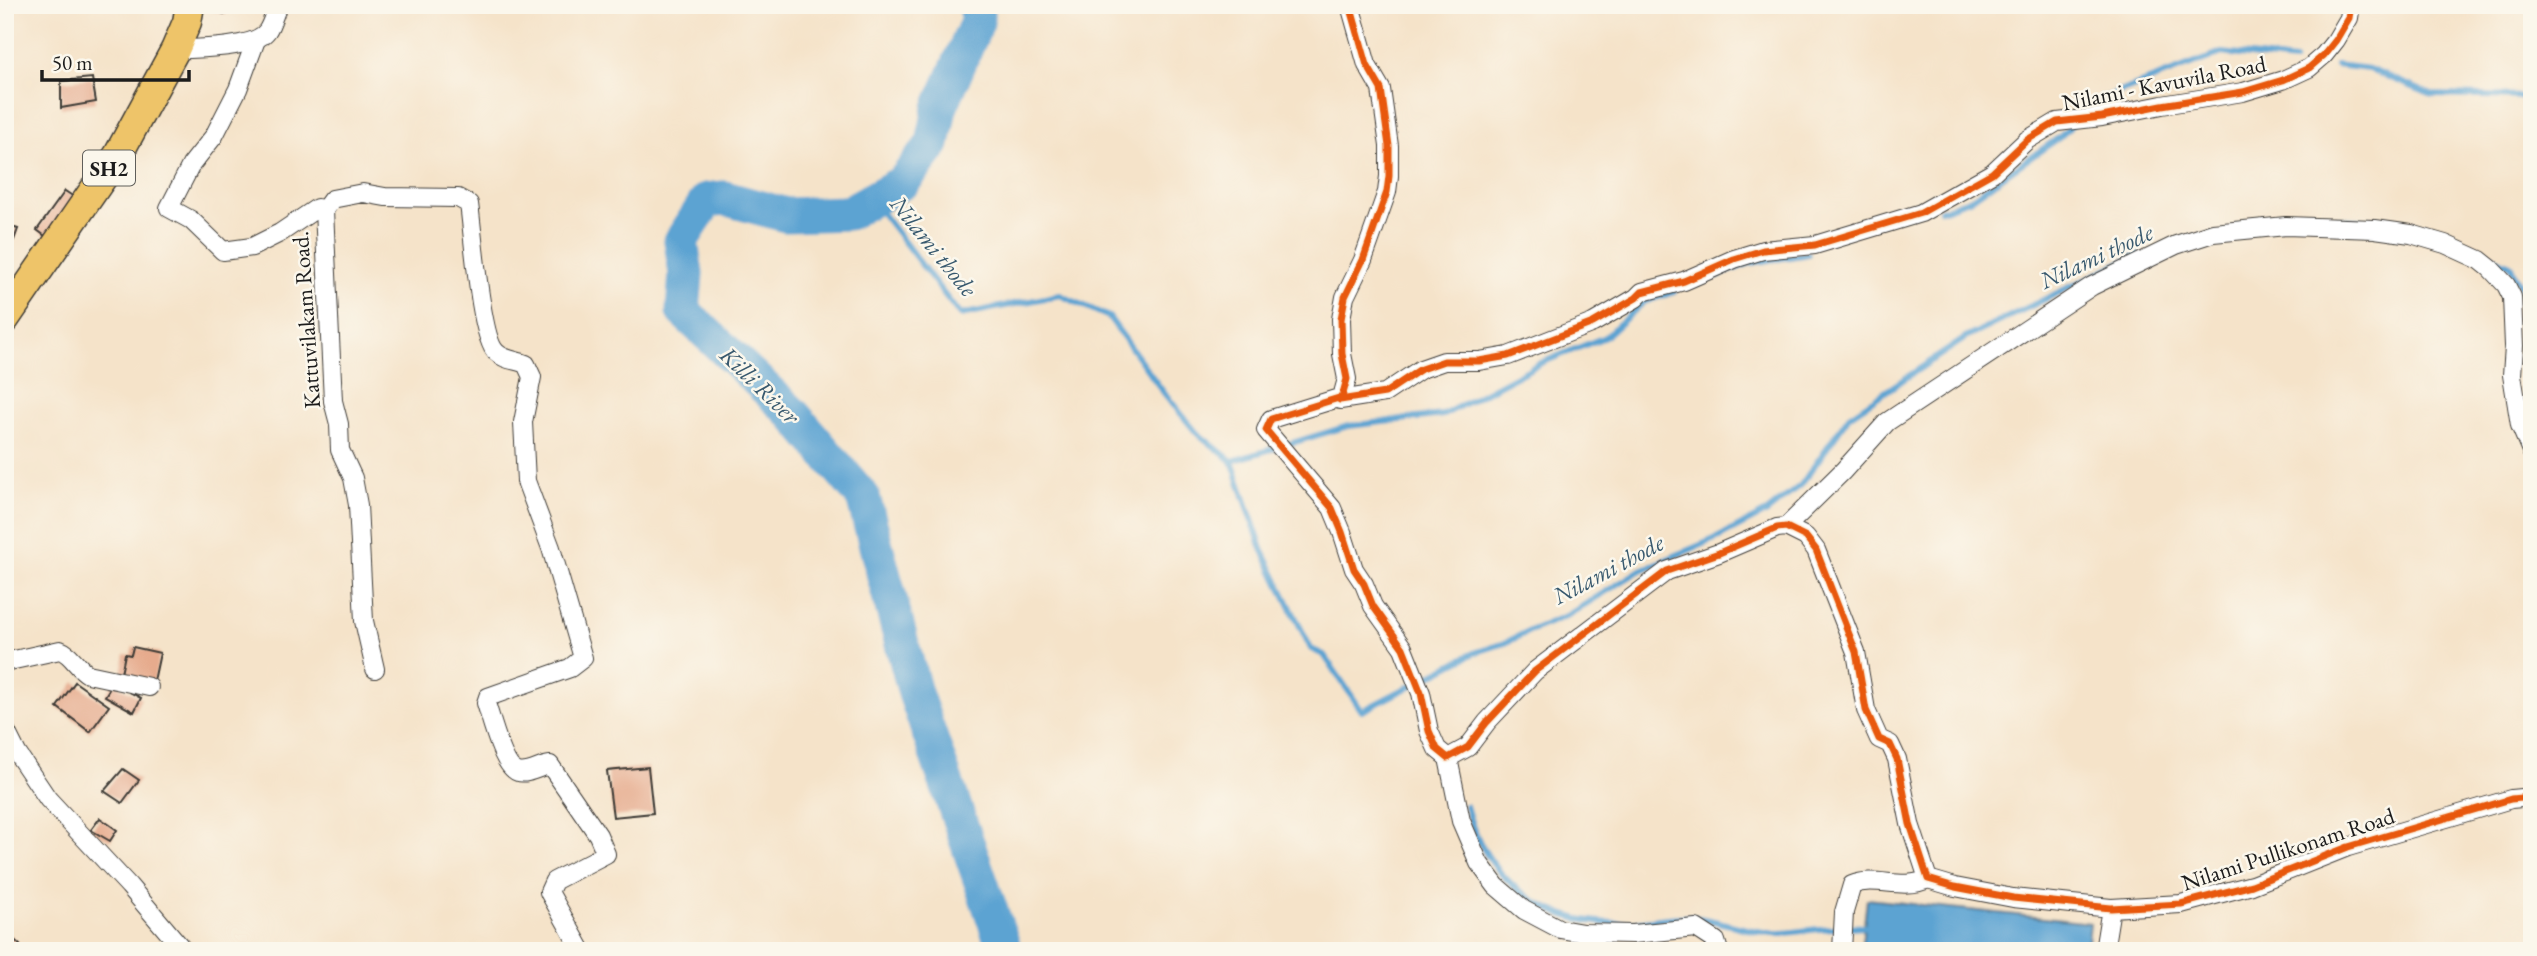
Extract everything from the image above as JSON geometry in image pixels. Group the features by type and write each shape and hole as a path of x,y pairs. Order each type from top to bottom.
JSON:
{"main road":[{"name":"SH2","path":"5,319 118,155 176,50 187,22 190,5"}],"street":[{"path":"176,50 244,44 256,40 268,30 278,5"},
{"path":"1350,5 1367,65 1381,89 1389,146 1387,192 1363,260 1345,297 1341,319 1342,354 1347,379 1340,400 1271,419 1266,430 1332,508 1354,569 1373,606 1403,648 1421,693 1429,731 1437,749 1448,758 1461,821 1479,863 1496,886 1524,910 1560,929 1583,933 1633,934 1696,928 1716,941 1719,951"},
{"name":"Nilami - Kavuvila Road","path":"1340,400 1385,393 1421,369 1444,361 1479,361 1508,356 1592,323 1642,292 1684,281 1734,259 1763,250 1815,245 1921,213 1992,173 2027,140 2057,122 2102,117 2232,94 2283,80 2309,68 2323,55 2349,18 2351,5"},
{"name":"Kattuvilakam Road.","path":"256,40 238,89 214,136 191,165 169,208 191,220 223,251 252,247 280,233 317,208 324,210 333,401 339,424 340,450 353,478 358,505 364,621 375,669"},
{"path":"324,210 332,199 363,193 385,197 458,198 469,204 479,292 490,341 493,349 503,357 526,364 532,377 523,422 526,481 551,548 583,658 570,668 488,697 486,703 505,758 514,771 521,773 550,765 598,835 606,854 554,881 550,886 551,899 582,951"},
{"path":"1786,527 1888,422 2092,286 2176,245 2213,233 2286,226 2375,229 2411,234 2445,244 2480,260 2506,285 2512,297 2512,375 2520,425 2532,453"},
{"path":"1448,758 1468,747 1487,722 1535,671 1667,571 1719,553 1777,528 1786,527 1812,542 1834,590 1856,652 1866,710 1879,739 1890,744 1897,759 1910,824 1928,879 1906,885 1859,882 1852,885 1844,912 1842,951"},
{"path":"5,663 60,650 88,674 149,687"},
{"path":"5,729 17,753 48,799 129,886 184,951"},
{"name":"Nilami Pullikonam Road","path":"1928,879 2013,898 2111,908 2181,904 2252,885 2348,847 2511,799 2532,797"},
{"path":"2104,951 2111,908"}],"water":[{"path":"1867,899 2090,923 2087,951 1861,951"}],"building":[{"path":"196,5 228,5 226,14 196,8"},
{"path":"92,78 96,102 61,108 61,81"},
{"path":"65,191 80,201 52,241 37,230"},
{"path":"5,225 18,229 14,240 5,237"},
{"path":"133,647 160,653 154,681 121,674 125,654 131,655"},
{"path":"75,682 109,706 90,732 57,707"},
{"path":"113,683 141,698 134,712 105,696"},
{"path":"648,767 653,813 613,817 607,771"},
{"path":"123,769 139,780 122,803 104,791"},
{"path":"100,818 117,830 110,841 91,830"},
{"path":"5,931 20,945 15,951 5,951"}],"waterway":[{"name":"Killi River","path":"977,5 977,22 940,108 933,144 903,182 848,213 786,215 724,198 707,200 681,241 686,274 683,311 793,414 863,497 915,693 1005,951"},
{"path":"2083,115 2101,99 2222,53 2294,61"},
{"path":"2336,65 2369,69 2432,95 2532,97"},
{"path":"1941,210 1969,200 2060,137 2072,125"},
{"name":"Nilami thode","path":"872,200 960,315 1060,295 1109,317 1196,432 1232,461 1262,549 1311,649 1324,655 1362,711 1474,653 1505,643 1568,615 1639,571 1717,538 1767,512 1801,485 1849,416 1967,337 2138,254"},
{"name":"Nilami thode","path":"2339,219 2363,221"},
{"name":"Nilami thode","path":"2481,252 2510,265 2532,311"},
{"path":"1691,286 1750,263 1808,254"},
{"path":"1232,461 1348,426 1443,415 1541,363 1605,337 1644,302 1674,292"},
{"path":"1466,806 1487,855 1503,875 1543,906 1566,915 1619,923 1689,917 1778,933 1864,926"}],"cycle path":[{"path":"1350,5 1367,65 1381,89 1389,146 1387,192 1363,260 1345,297 1341,319 1342,354 1347,379 1342,397 1271,419 1266,430 1332,508 1354,569 1373,606 1403,648 1421,693 1429,731 1437,749 1448,758 1468,747 1487,722 1535,671 1667,571 1719,553 1777,528 1786,527 1806,537 1816,550 1856,652 1866,710 1879,739 1890,744 1897,759 1910,824 1928,879 2013,898 2111,908 2181,904 2252,885 2348,847 2511,799 2532,797"},
{"path":"1340,400 1385,393 1421,369 1444,361 1479,361 1508,356 1593,323 1642,292 1684,281 1734,259 1763,250 1815,245 1921,213 1992,173 2027,140 2057,122 2102,117 2243,92 2283,80 2309,68 2324,55 2349,18 2351,5"}]}
